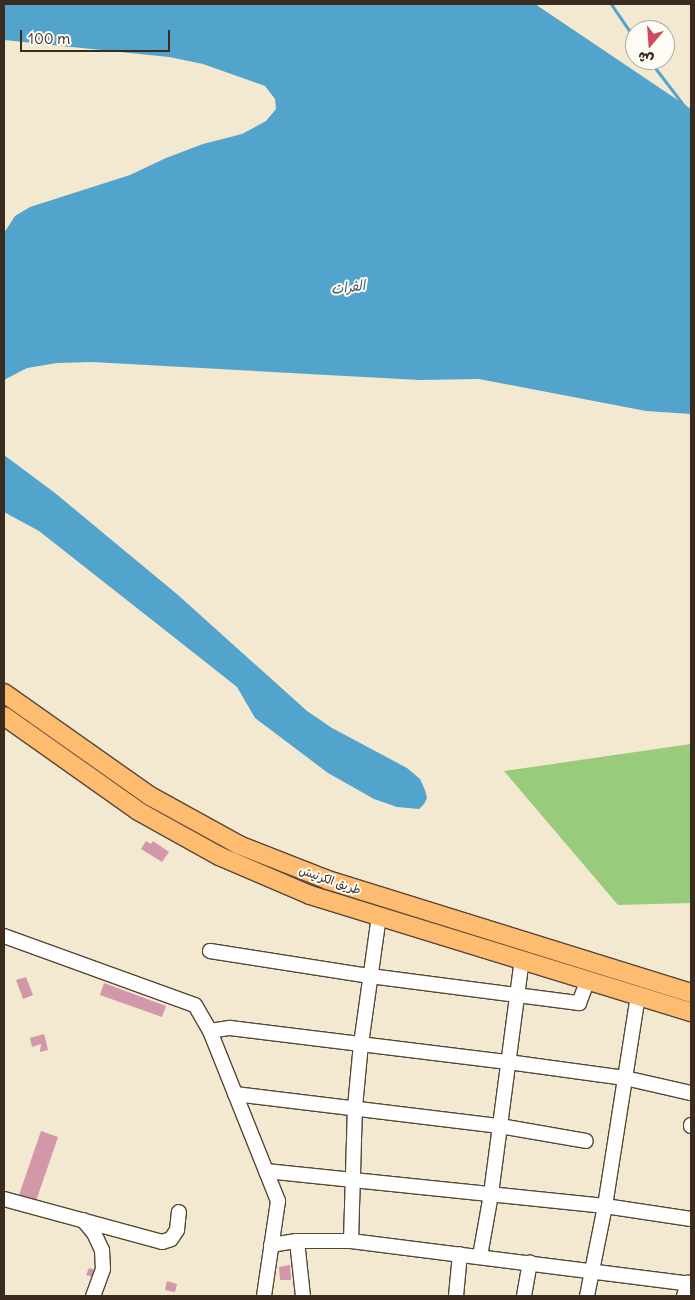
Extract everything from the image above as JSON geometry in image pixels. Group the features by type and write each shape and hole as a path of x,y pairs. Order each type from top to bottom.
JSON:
{"main road":[{"name":"طريق الكرنيش","path":"4,693 150,796 240,845 328,880 691,993"},
{"name":"طريق الكرنيش","path":"4,716 138,811 219,856 310,895 691,1012"}],"street":[{"path":"351,1241 355,1107 360,1044 379,916"},
{"path":"4,936 195,1005 210,1031 278,1201 264,1296"},
{"path":"210,951 370,976 579,1003 588,980"},
{"path":"480,1256 491,1194 522,960"},
{"path":"587,1296 605,1206 638,995"},
{"path":"210,1031 230,1028 508,1062 625,1078 691,1093"},
{"path":"235,1094 500,1126 586,1141"},
{"path":"266,1171 605,1206 691,1219"},
{"path":"4,1199 162,1242 171,1239 177,1230 179,1212"},
{"path":"83,1220 94,1233 102,1250 103,1269 93,1296"},
{"path":"271,1245 297,1241 351,1241 592,1271 688,1288"},
{"path":"297,1241 303,1296"},
{"path":"456,1296 460,1254"},
{"path":"524,1296 530,1263"}],"green space":[{"path":"691,744 691,903 618,905 504,771"}],"water":[{"name":"الفرات","path":"4,4 535,4 625,65 625,70 633,70 691,109 691,414 646,411 479,379 419,380 92,362 57,363 27,368 4,380 4,233 15,216 30,207 130,175 166,158 203,144 242,134 266,121 276,109 275,99 265,86 203,64 169,57 4,40"},
{"path":"4,455 55,493 178,595 307,711 332,728 407,768 420,779 427,798 424,804 419,809 397,807 374,799 328,773 255,718 237,687 39,531 4,512"}],"building":[{"path":"146,841 151,844 153,841 169,852 162,862 141,849"},
{"path":"26,977 33,995 23,999 16,980"},
{"path":"104,983 166,1006 162,1017 100,995"},
{"path":"44,1034 48,1050 40,1052 41,1044 32,1047 30,1038"},
{"path":"41,1131 58,1137 36,1201 19,1195"},
{"path":"290,1265 291,1280 280,1280 279,1267"},
{"path":"89,1268 95,1270 93,1277 86,1275"},
{"path":"167,1281 177,1284 175,1292 165,1290"}],"waterway":[{"path":"611,4 625,24"},
{"path":"657,70 685,107"}]}
